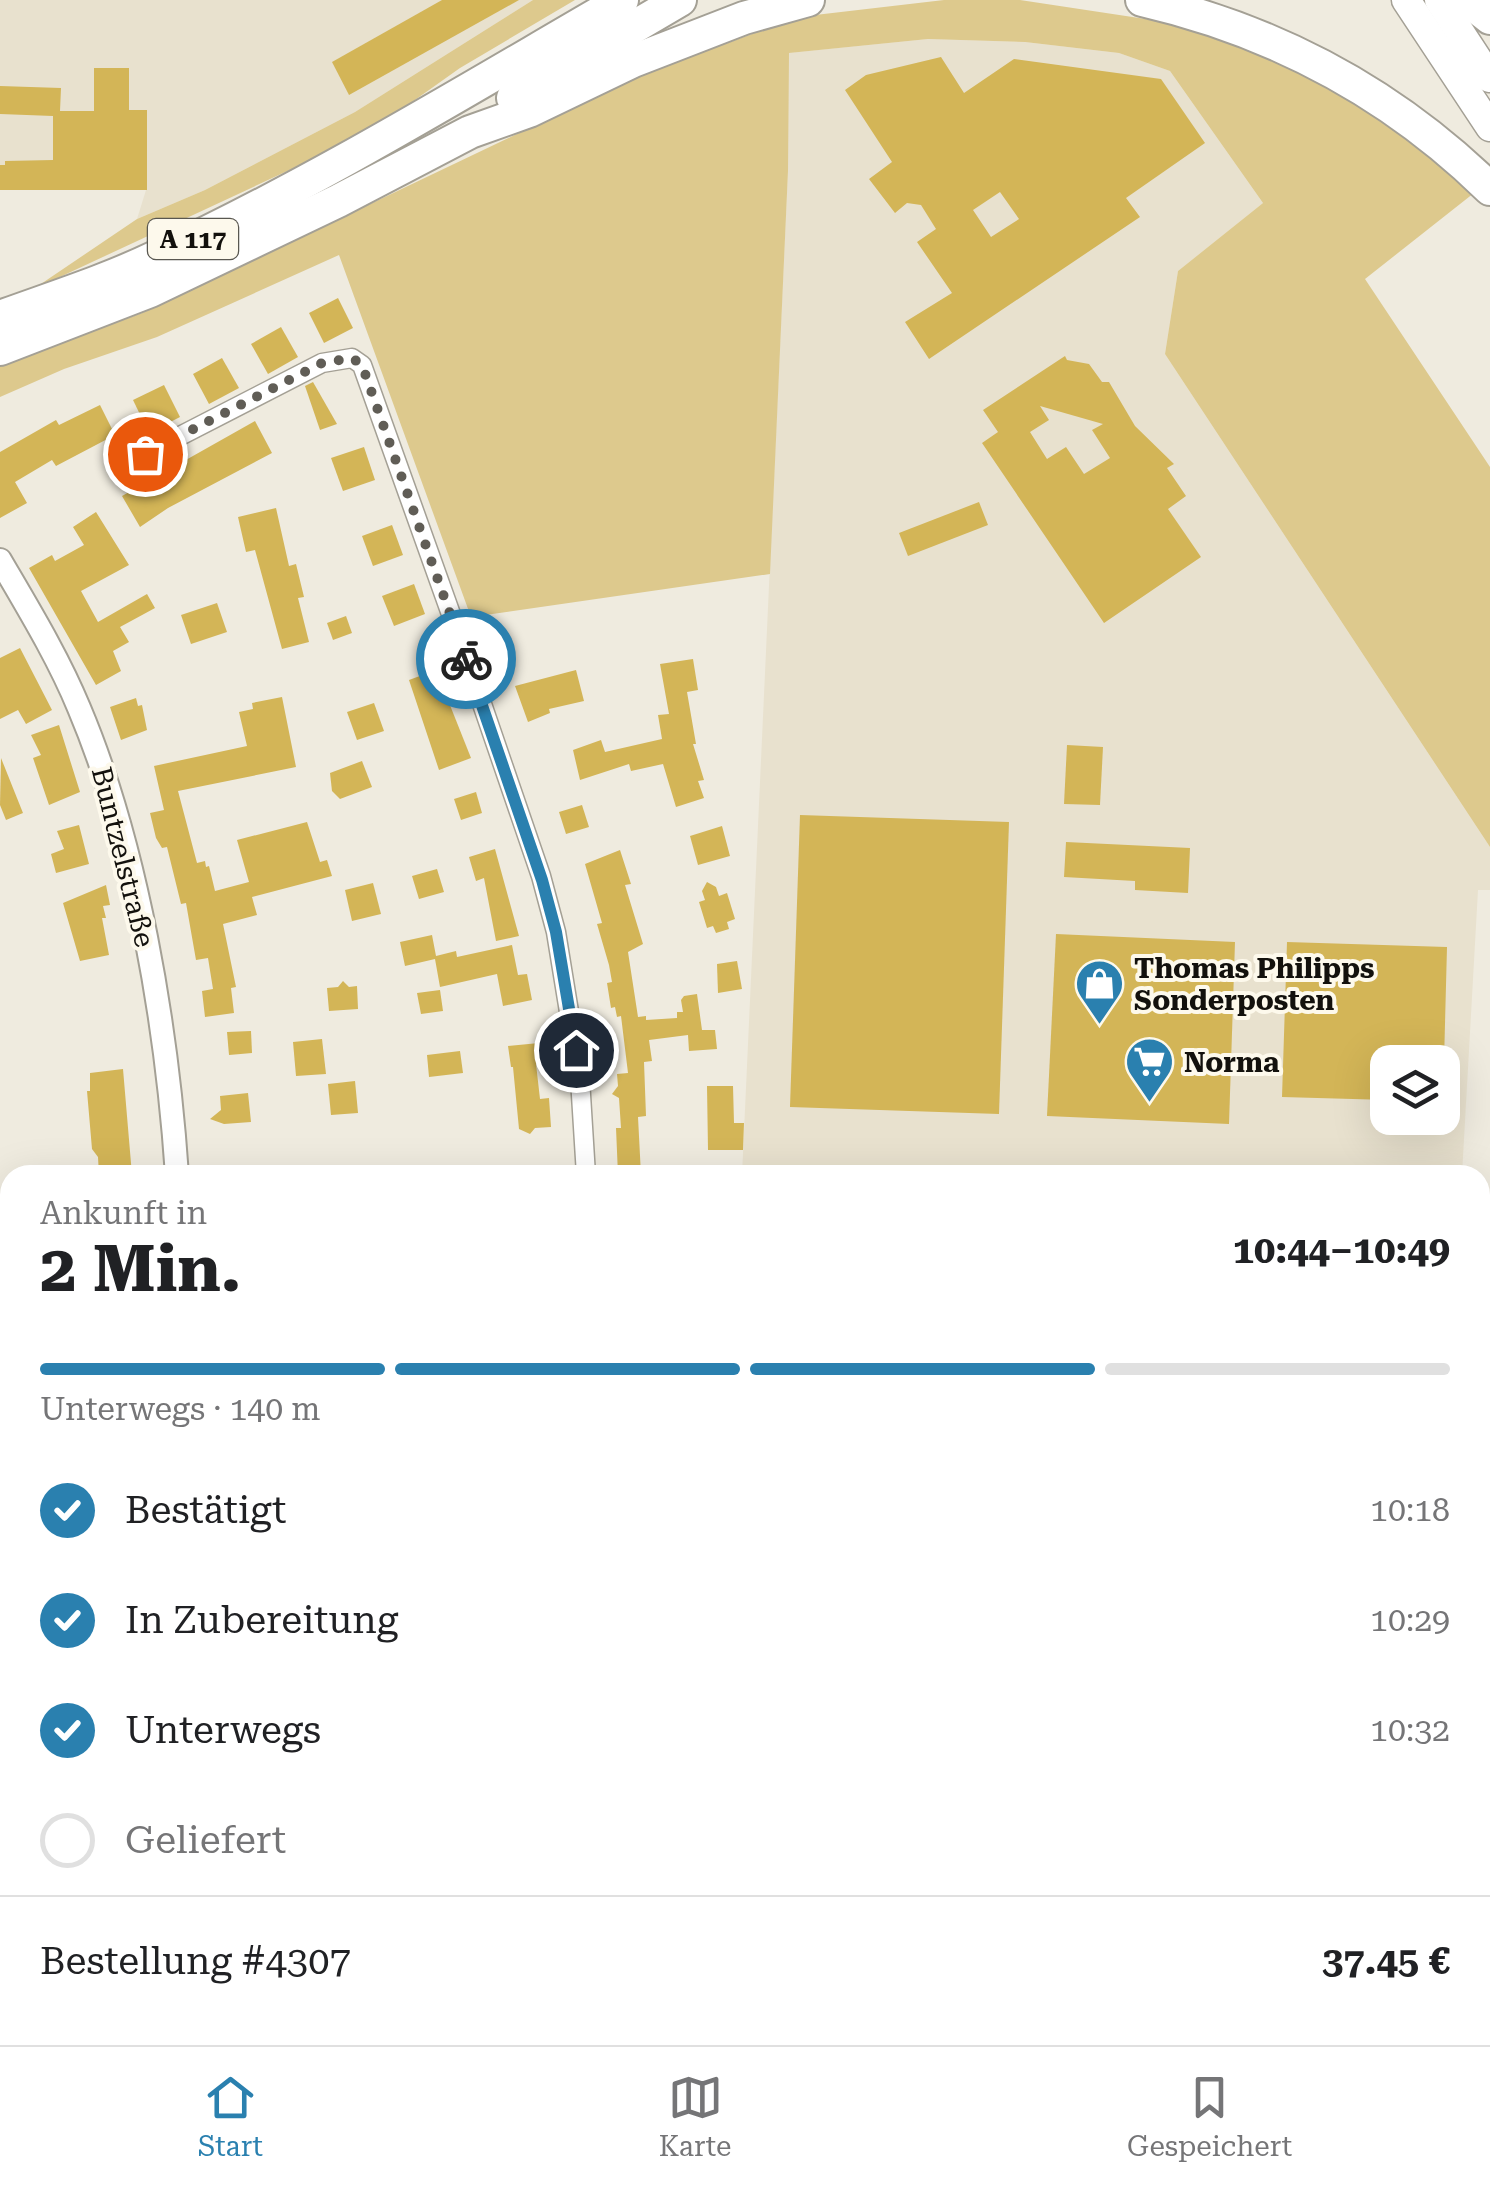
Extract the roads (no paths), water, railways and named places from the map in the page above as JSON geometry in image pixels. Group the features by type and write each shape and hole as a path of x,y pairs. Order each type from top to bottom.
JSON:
{"highway":[{"name":"A 117","path":"0,317 154,258 252,210 377,143 622,0"},
{"path":"470,132 518,94 680,0"},
{"path":"470,132 529,111 678,43 744,18 808,0"},
{"path":"1142,0 1226,24 1339,73 1384,100 1490,189"},
{"path":"1467,0 1490,18"},
{"name":"A 117","path":"0,349 150,291 338,201 470,132"}],"main road":[{"path":"1406,0 1490,127"},
{"path":"1439,0 1490,78"}],"street":[{"path":"145,454 322,363 352,358 362,365 541,876 556,932 580,1079 585,1165"},
{"name":"Buntzelstraße","path":"0,560 78,706 108,791 155,990 176,1165"}],"place":[{"name":"Thomas Philipps Sonderposten","path":"1099,1026"},
{"name":"Norma","path":"1149,1104"}]}
